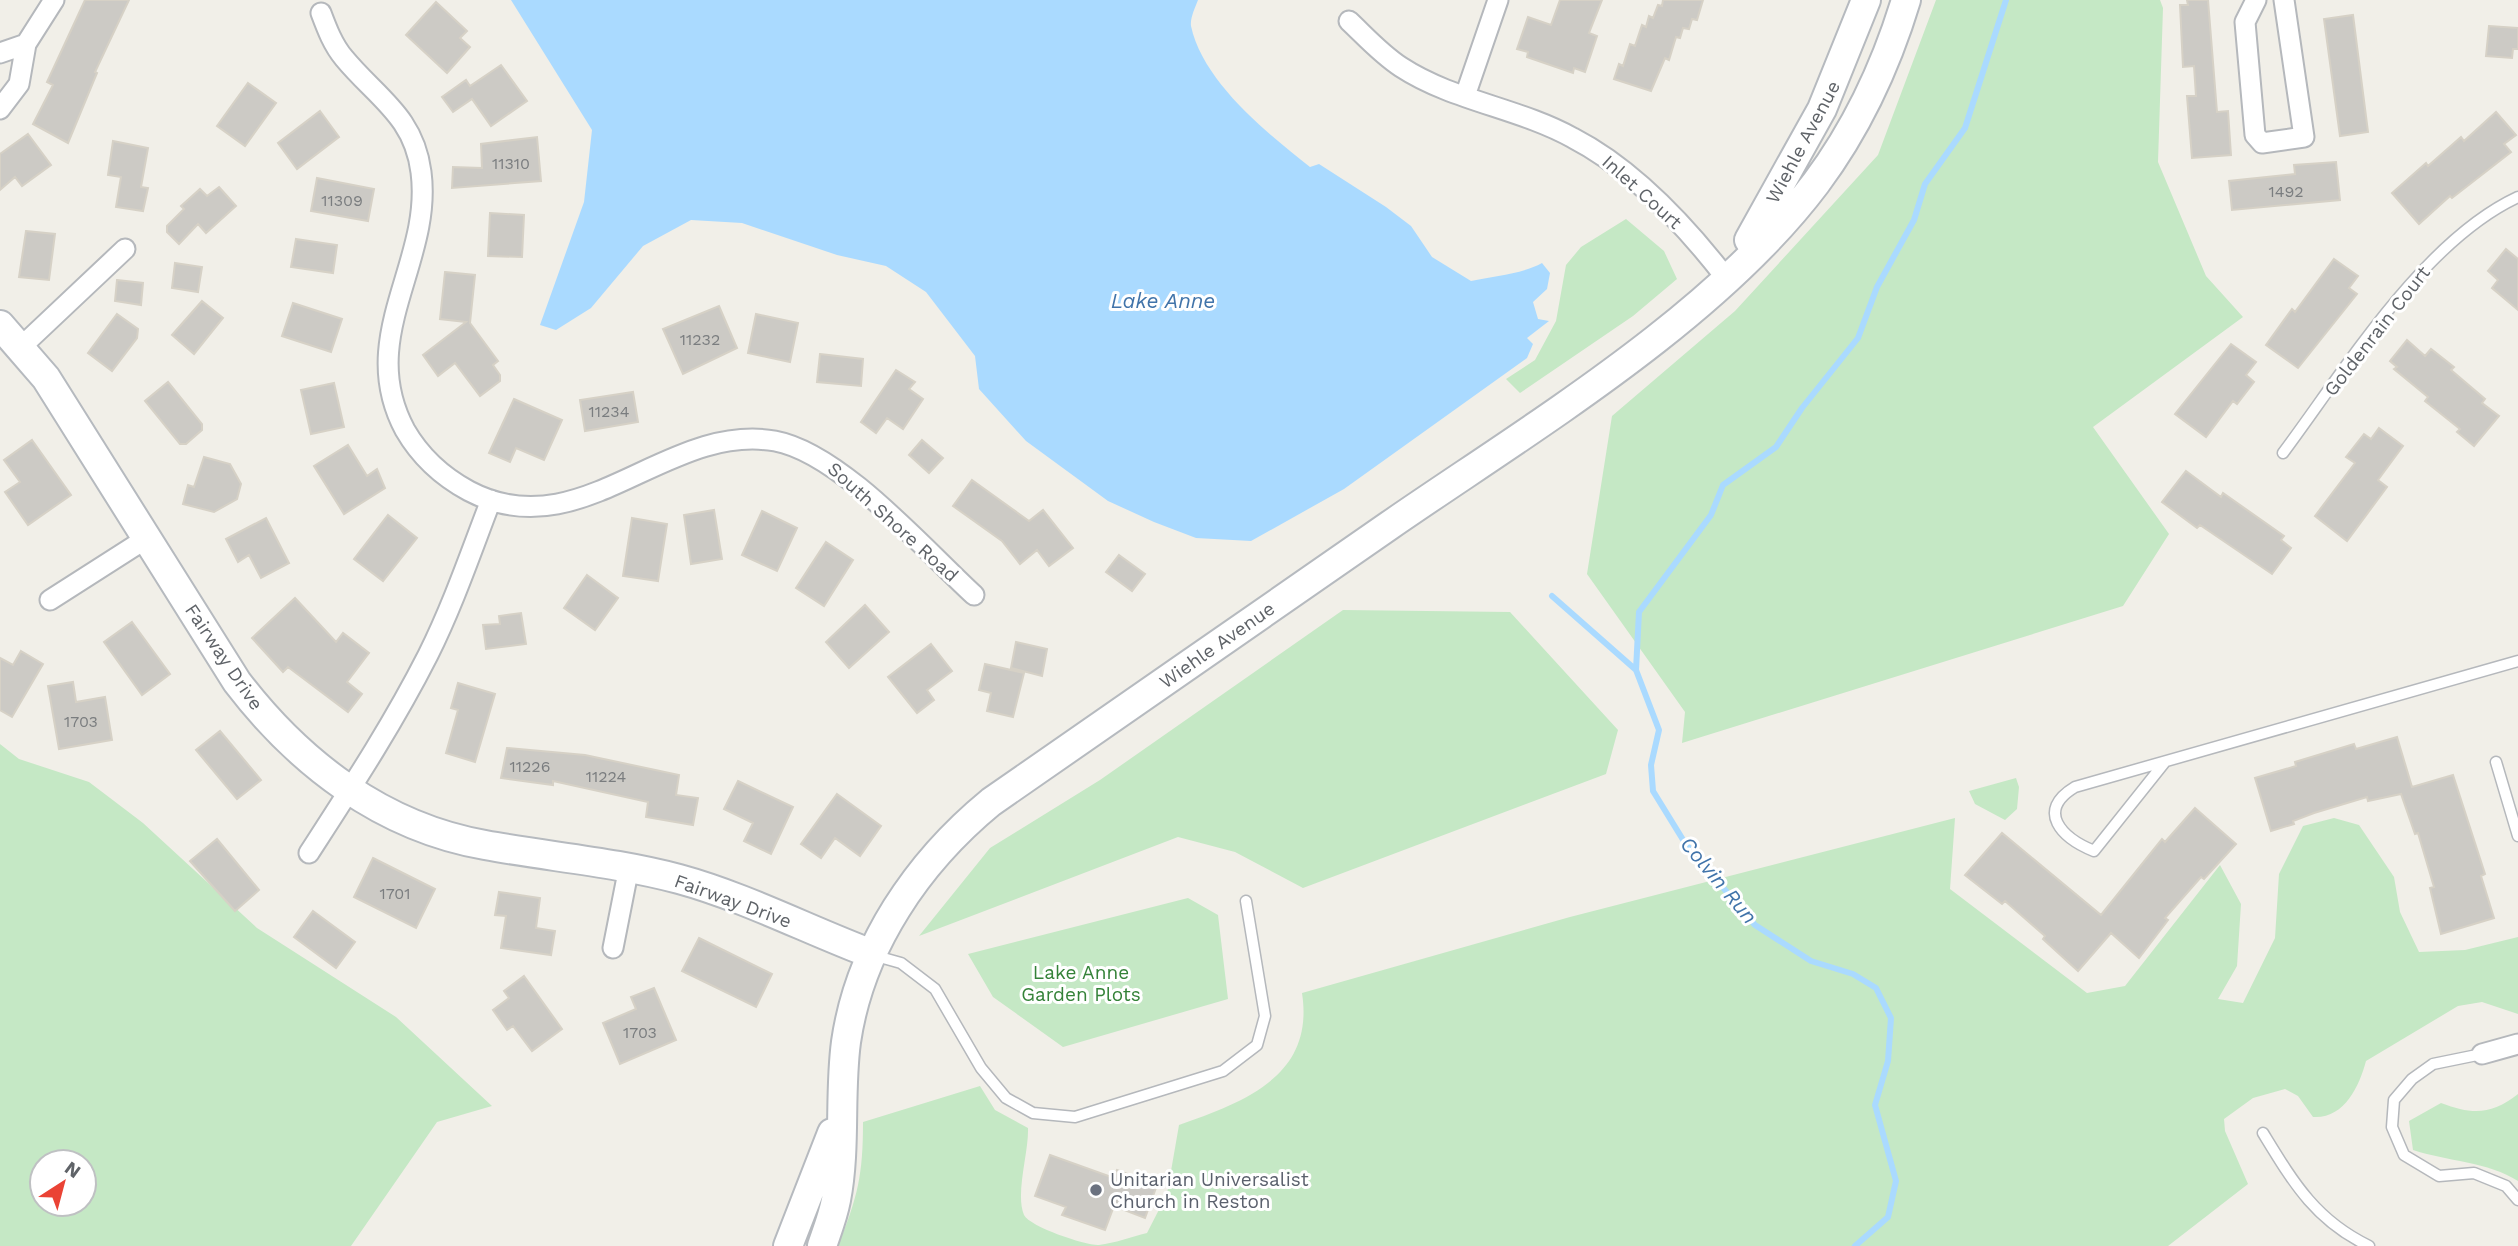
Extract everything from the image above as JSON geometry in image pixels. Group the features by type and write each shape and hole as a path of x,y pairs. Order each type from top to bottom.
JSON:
{"main road":[{"name":"Wiehle Avenue","path":"1726,278 1802,151 1843,63 1866,0"},
{"name":"Wiehle Avenue","path":"822,1246 836,1201 841,1107 850,1022 872,954 913,883 937,851 991,802 1565,404 1676,321 1726,278 1797,206 1835,157 1874,88 1906,0"},
{"name":"Fairway Drive","path":"0,325 47,378 237,682 263,716 293,747 349,790 399,817 441,834 483,845 629,867 719,892 872,954"},
{"name":"Wiehle Avenue","path":"788,1246 841,1107"}],"street":[{"path":"0,109 19,84 26,44 54,0"},
{"path":"1465,96 1498,0"},
{"path":"2256,0 2245,22 2255,135 2262,142 2304,137 2284,0"},
{"name":"South Shore Road","path":"321,13 343,57 387,100 404,122 421,170 423,195 420,222 389,331 387,358 395,405 417,449 434,467 456,484 491,500 519,506 572,502 700,447 739,439 777,442 802,449 845,475 974,594"},
{"name":"Inlet Court","path":"1349,21 1400,67 1465,96 1540,122 1604,156 1636,182 1696,242 1726,278"},
{"path":"0,53 26,44"},
{"path":"20,348 125,249"},
{"path":"309,853 395,717 429,653 457,590 491,500"},
{"path":"50,600 147,538"},
{"path":"613,948 629,867"},
{"path":"2482,1054 2518,1044"}],"lane":[{"name":"Goldenrain Court","path":"2283,453 2414,279 2454,239 2496,207 2518,197"},
{"path":"2165,762 2094,851 2082,846 2056,823 2053,811 2059,796 2076,787 2518,661"},
{"path":"2496,762 2518,835"},
{"path":"872,954 901,963 935,989 981,1068 1006,1098 1033,1113 1075,1117 1223,1071 1257,1045 1265,1016 1246,901"},
{"path":"2482,1054 2433,1065 2412,1079 2394,1100 2392,1127 2404,1155 2439,1175 2474,1173 2506,1186 2518,1200"},
{"path":"2263,1133 2300,1194 2348,1236 2369,1246"}],"green space":[{"path":"1936,0 2160,0 2163,8 2158,162 2206,276 2243,317 2093,427 2169,534 2123,606 1682,743 1685,712 1587,574 1612,416 1735,311 1878,155"},
{"path":"1626,219 1664,251 1677,279 1633,316 1520,393 1506,379 1535,360 1556,321 1566,265 1581,247"},
{"path":"1343,610 1510,612 1618,730 1606,774 1303,888 1235,852 1178,837 919,936 990,848 1100,780"},
{"path":"0,744 19,759 89,782 143,823 257,928 396,1017 492,1106 437,1122 351,1246 0,1246"},
{"path":"2016,778 2019,787 2017,809 2005,820 1975,804 1969,791"},
{"path":"1955,818 1950,889 2087,993 2125,986 2220,865 2241,904 2237,966 2218,999 2243,1003 2275,938 2279,874 2303,826 2334,818 2359,825 2394,877 2400,912 2419,952 2465,950 2518,937 2518,1014 2482,1002 2458,1006 2366,1061 2348,1100 2333,1113 2324,1116 2313,1117 2298,1096 2285,1089 2253,1098 2224,1119 2225,1131 2248,1184 2168,1246 838,1246 858,1185 863,1122 980,1086 995,1110 1028,1128 1021,1196 1024,1215 1028,1220 1059,1235 1083,1242 1099,1245 1123,1240 1147,1233 1167,1194 1179,1125 1249,1095 1269,1082 1286,1066 1297,1046 1303,1022 1302,993 1570,917"},
{"name":"Lake Anne Garden Plots","path":"1188,898 1218,915 1228,999 1063,1047 993,997 968,954"},
{"path":"2518,1094 2518,1181 2481,1166 2413,1150 2409,1121 2441,1103 2463,1110 2481,1111 2499,1106"}],"water":[{"name":"Lake Anne","path":"511,0 1198,0 1191,26 1198,47 1223,86 1257,122 1310,167 1319,164 1386,207 1411,226 1432,257 1471,281 1517,272 1542,263 1550,273 1547,289 1533,302 1538,319 1549,321 1527,338 1533,344 1527,358 1344,489 1251,541 1196,538 1108,501 1026,441 979,389 975,356 926,292 886,266 837,255 742,223 691,220 643,246 591,308 556,330 540,325 584,202 592,130"}],"building":[{"path":"85,0 129,0 95,72 97,73 68,143 33,124 53,85 47,82"},
{"path":"1560,0 1602,0 1589,33 1597,36 1585,72 1574,68 1573,73 1527,57 1528,52 1517,49 1528,17 1551,25"},
{"path":"1663,0 1703,0 1697,20 1692,19 1689,29 1683,28 1680,38 1676,37 1669,60 1665,58 1651,91 1614,79 1619,64 1623,66 1630,44 1635,46 1642,25 1646,27 1649,16 1653,18"},
{"path":"2187,0 2208,0 2217,112 2228,111 2231,155 2192,158 2187,96 2196,96 2194,66 2183,67 2180,5 2188,5"},
{"path":"436,2 467,31 460,38 470,47 447,73 406,35"},
{"path":"2353,15 2368,132 2340,136 2324,19"},
{"path":"2489,26 2518,28 2518,49 2513,49 2512,58 2486,56"},
{"path":"501,65 527,101 491,126 472,99 453,112 442,97 466,80 470,86"},
{"path":"248,83 276,103 245,146 217,126"},
{"path":"320,111 339,137 297,169 278,143"},
{"path":"2496,112 2516,135 2504,144 2511,152 2452,198 2450,196 2419,224 2392,193 2461,137 2464,141"},
{"path":"28,134 51,165 22,186 15,177 0,190 0,154"},
{"path":"537,137 541,181 452,188 453,167 482,168 481,144"},
{"path":"113,141 148,148 141,187 148,188 143,211 116,207 121,177 108,175"},
{"path":"2336,162 2340,200 2232,210 2229,181 2295,174 2294,165"},
{"path":"317,178 374,189 368,221 311,211"},
{"path":"219,187 236,206 206,233 198,224 179,244 167,232 167,226 184,209 181,206 200,189 207,196"},
{"path":"490,213 524,215 522,257 488,256"},
{"path":"26,231 55,234 49,280 19,277"},
{"path":"296,239 337,245 333,273 291,267"},
{"path":"2506,249 2518,259 2518,310 2492,288 2498,280 2488,271"},
{"path":"2334,259 2358,276 2349,288 2357,294 2298,368 2266,345 2292,309 2295,312"},
{"path":"175,263 202,267 198,292 172,288"},
{"path":"445,272 475,275 470,323 498,361 493,365 500,375 500,381 480,396 455,363 438,376 423,355 466,322 440,319"},
{"path":"117,280 143,283 141,305 115,301"},
{"path":"202,301 223,318 194,354 172,335"},
{"path":"293,303 342,319 331,352 282,336"},
{"path":"719,306 737,348 683,374 663,329"},
{"path":"117,314 138,329 137,338 112,371 88,353"},
{"path":"756,314 798,323 790,362 748,353"},
{"path":"2407,340 2425,356 2431,349 2454,367 2451,370 2485,399 2482,403 2499,416 2474,446 2457,432 2460,429 2425,401 2428,397 2394,369 2397,367 2390,361"},
{"path":"2231,344 2256,362 2246,375 2254,382 2237,404 2233,401 2206,437 2175,414"},
{"path":"820,354 863,359 861,386 817,382"},
{"path":"896,370 915,382 909,389 923,399 903,429 887,418 876,433 861,422"},
{"path":"168,382 202,424 202,430 186,444 180,444 145,401"},
{"path":"334,383 344,427 311,434 301,390"},
{"path":"633,392 638,422 585,431 580,400"},
{"path":"514,399 562,420 544,460 516,448 510,462 489,453"},
{"path":"2379,428 2403,446 2378,480 2387,487 2347,541 2315,516 2355,463 2346,457 2364,434 2371,439"},
{"path":"32,440 71,495 28,525 5,492 20,482 4,460"},
{"path":"922,440 943,458 929,473 909,455"},
{"path":"348,445 367,476 377,469 385,488 344,514 314,466"},
{"path":"204,457 230,464 241,484 237,499 214,512 183,504 188,485 194,487"},
{"path":"2186,471 2221,497 2223,493 2284,536 2281,540 2291,548 2272,574 2200,525 2197,528 2162,502"},
{"path":"972,480 1029,521 1043,510 1073,548 1049,566 1037,550 1020,564 1002,541 953,506"},
{"path":"714,510 722,559 691,564 684,515"},
{"path":"762,511 797,528 777,571 742,555"},
{"path":"388,515 417,538 383,581 354,559"},
{"path":"266,518 289,563 261,578 249,555 238,562 226,539"},
{"path":"632,518 667,524 658,581 623,576"},
{"path":"826,542 853,560 824,606 796,588"},
{"path":"1119,555 1145,574 1132,591 1106,572"},
{"path":"587,575 618,598 595,630 564,608"},
{"path":"295,598 336,642 343,633 369,653 347,682 362,694 348,712 288,667 283,672 252,638"},
{"path":"865,605 889,632 849,668 826,642"},
{"path":"521,613 526,644 486,649 483,625 500,624 499,616"},
{"path":"132,622 170,674 142,695 104,642"},
{"path":"1016,642 1047,649 1042,676 1011,668"},
{"path":"931,644 952,671 927,690 934,700 917,713 888,677"},
{"path":"21,651 43,664 12,717 0,710 0,658 13,665"},
{"path":"985,664 1024,673 1013,717 987,711 991,693 979,690"},
{"path":"73,682 76,702 105,697 112,740 59,749 48,686"},
{"path":"458,683 495,694 475,762 446,753 458,710 451,708"},
{"path":"220,731 261,780 237,799 196,750"},
{"path":"2397,737 2412,787 2453,775 2485,874 2481,876 2494,918 2441,934 2430,888 2434,887 2418,833 2415,834 2401,794 2368,801 2367,797 2314,813 2293,821 2294,824 2271,831 2255,778 2296,766 2295,762 2354,744 2356,749"},
{"path":"507,748 585,755 679,775 676,795 698,798 693,825 646,817 648,802 553,781 553,785 501,778"},
{"path":"738,781 793,807 771,854 744,841 753,823 724,809"},
{"path":"837,794 881,826 860,856 835,838 821,858 801,844"},
{"path":"2195,808 2236,844 2204,879 2201,877 2165,918 2168,920 2139,958 2111,933 2078,971 2043,939 2045,936 2005,901 2002,904 1965,875 2002,833 2101,915 2162,839 2165,842"},
{"path":"217,839 259,890 235,911 190,861"},
{"path":"373,858 435,889 416,928 354,897"},
{"path":"499,892 540,898 536,928 555,931 551,955 501,948 506,916 495,915"},
{"path":"313,911 355,942 336,968 294,937"},
{"path":"699,938 772,974 756,1007 682,971"},
{"path":"524,976 562,1029 532,1051 513,1026 507,1030 493,1010 509,998 504,991"},
{"path":"654,988 676,1040 620,1064 603,1023 636,1009 631,997"},
{"name":"Unitarian Universalist Church in Reston","path":"1050,1155 1114,1178 1117,1170 1157,1185 1145,1218 1114,1206 1105,1230 1062,1215 1066,1207 1035,1196"}],"waterway":[{"path":"1636,670 1639,612 1711,515 1723,485 1776,447 1802,408 1858,338 1877,287 1914,220 1925,184 1965,128 2006,0"},
{"name":"Colvin Run","path":"1552,596 1636,670 1659,730 1651,765 1653,791 1685,843 1755,925 1811,961 1853,974 1876,988 1891,1018 1888,1061 1875,1105 1896,1181 1888,1217 1855,1246"}],"place":[{"name":"Unitarian Universalist Church in Reston","path":"1096,1190"}]}
